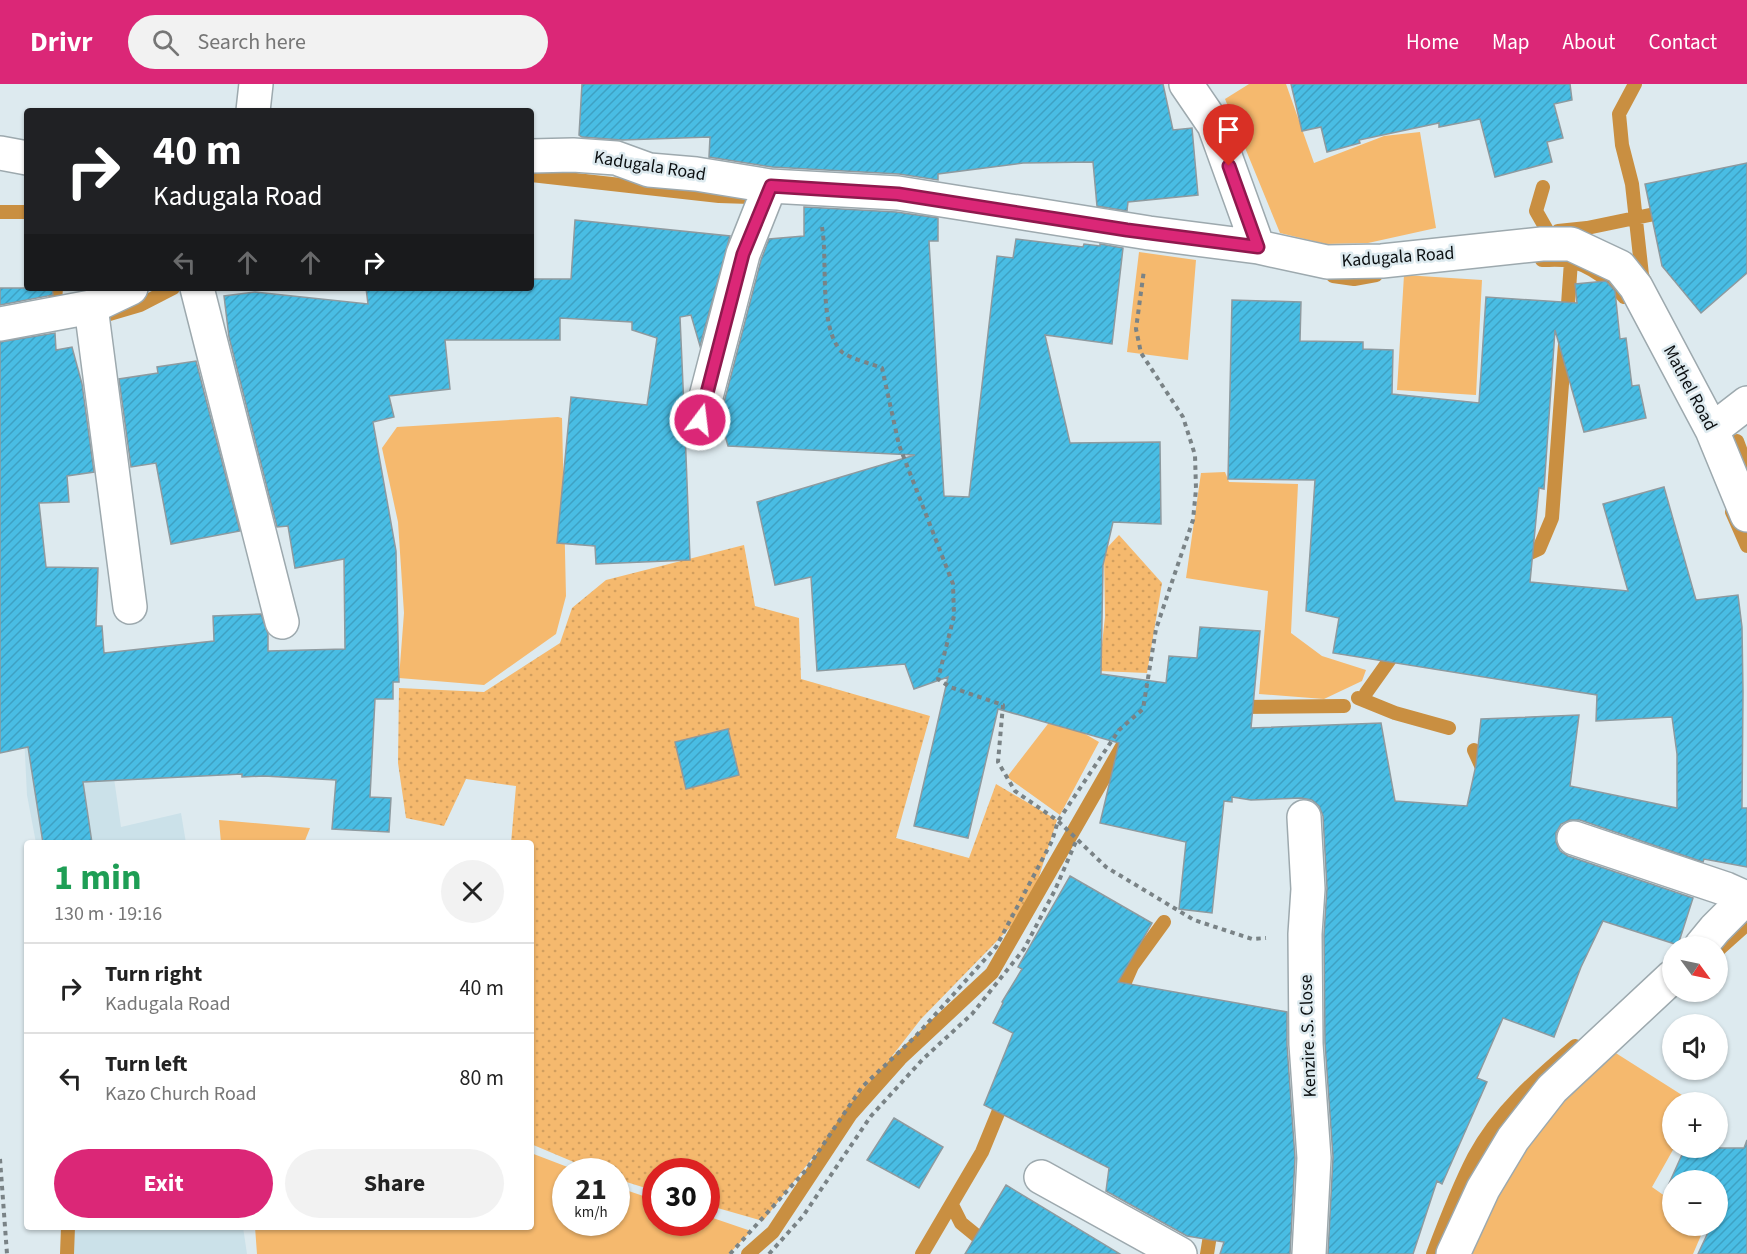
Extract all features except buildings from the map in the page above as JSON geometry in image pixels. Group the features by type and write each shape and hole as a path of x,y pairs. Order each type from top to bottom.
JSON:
{"street":[{"path":"253,108 256,84"},
{"path":"1186,84 1214,125 1258,247"},
{"path":"0,153 24,157"},
{"name":"Kadugala Road","path":"534,156 573,155 616,158 649,170 696,174 771,186 898,194 1149,233 1258,247 1328,262 1371,261 1542,243 1571,244 1620,267"},
{"path":"700,420 743,254 771,186"},
{"name":"Mathel Road","path":"1620,267 1641,295 1712,430 1747,515"},
{"path":"0,324 91,307 125,291"},
{"path":"198,291 282,622"},
{"path":"91,307 130,607"},
{"path":"1712,430 1747,403"},
{"name":"Kenzire .S. Close","path":"1304,817 1308,889 1305,934 1306,1044 1314,1158 1309,1254"},
{"path":"1574,838 1747,898 1709,936"},
{"path":"1453,1254 1489,1179 1513,1139 1552,1089 1662,986"},
{"path":"1041,1177 1180,1254"}],"path":[{"path":"815,188 824,238 825,296 831,331 843,352 882,368 899,445 953,584 954,616 938,679 950,687 1003,705 998,762 1015,791 1058,821 1107,867 1194,920 1252,939 1305,934"},
{"path":"730,1254 806,1170 862,1086 915,1037 996,946 1052,841 1058,821 1119,730 1143,709 1156,629 1192,520 1196,489 1195,455 1183,417 1141,353 1136,329 1149,233"},
{"path":"769,1254 803,1216 871,1116 923,1059 972,1014 1024,949 1055,890 1077,838"},
{"path":"0,1159 7,1254"}],"shaded area":[{"path":"1249,84 1286,84 1314,163 1384,136 1420,132 1436,228 1368,243 1325,244 1280,233 1225,99"},
{"path":"1139,252 1196,260 1188,360 1127,352"},
{"path":"1404,275 1482,280 1476,395 1397,390"},
{"path":"562,418 566,596 556,634 484,685 399,678 404,613 398,522 382,448 397,427"},
{"path":"1225,472 1229,482 1298,484 1291,633 1322,656 1366,670 1362,681 1324,699 1259,694 1268,591 1186,578 1201,473"},
{"path":"1119,535 1162,583 1147,673 1099,671 1105,617 1104,551"},
{"path":"744,545 755,606 799,618 801,679 930,716 896,838 969,858 996,784 1057,820 1029,908 921,1019 763,1221 720,1209 720,1158 642,1158 642,1187 630,1183 630,1158 564,1158 534,1145 534,840 511,840 516,786 466,779 444,826 406,818 398,763 399,688 484,692 560,643 572,608 606,580"},
{"path":"1054,716 1099,742 1060,815 1007,777"},
{"path":"106,722 121,827 181,813 186,840 35,840 27,795 24,735"},
{"path":"219,820 310,828 305,840 221,840"},
{"path":"1611,1050 1677,1092 1662,1092 1662,1158 1668,1158 1652,1187 1662,1194 1662,1236 1701,1236 1693,1254 1464,1254 1524,1144"},
{"path":"534,1154 552,1161 552,1236 630,1236 630,1191 642,1196 642,1236 720,1236 720,1220 751,1231 729,1254 257,1254 255,1230 534,1230"},
{"path":"69,1230 243,1230 247,1254 68,1254"}],"waterway":[{"path":"1635,84 1619,114 1622,145 1632,184 1642,275 1645,282"},
{"path":"534,175 719,196 750,197"},
{"path":"1543,187 1536,211 1548,232"},
{"path":"1558,231 1587,228 1669,211"},
{"path":"0,212 24,212"},
{"path":"1542,260 1567,260 1585,266 1607,280 1624,297"},
{"path":"1567,319 1571,261"},
{"path":"1333,276 1354,279 1376,275"},
{"path":"55,301 56,291"},
{"path":"106,315 140,305 167,291"},
{"path":"1517,559 1539,549 1552,518 1565,344"},
{"path":"1737,441 1747,468"},
{"path":"1732,512 1747,546"},
{"path":"1366,693 1398,648"},
{"path":"1358,698 1395,713 1449,728"},
{"path":"1235,707 1344,706"},
{"path":"748,1254 773,1232 851,1114 900,1059 992,973 1124,743"},
{"path":"1474,750 1484,772"},
{"path":"1117,1000 1132,966 1164,922"},
{"path":"1728,941 1747,924"},
{"path":"1433,1254 1463,1181 1484,1141 1519,1097 1575,1046"},
{"path":"922,1254 982,1152 1005,1096"},
{"path":"952,1205 961,1223 983,1241 1005,1254"},
{"path":"1207,1254 1212,1223"},
{"path":"67,1254 68,1230"}],"route":[{"path":"700,420 743,254 771,186 898,194 1127,230 1258,247 1229,166"}]}
